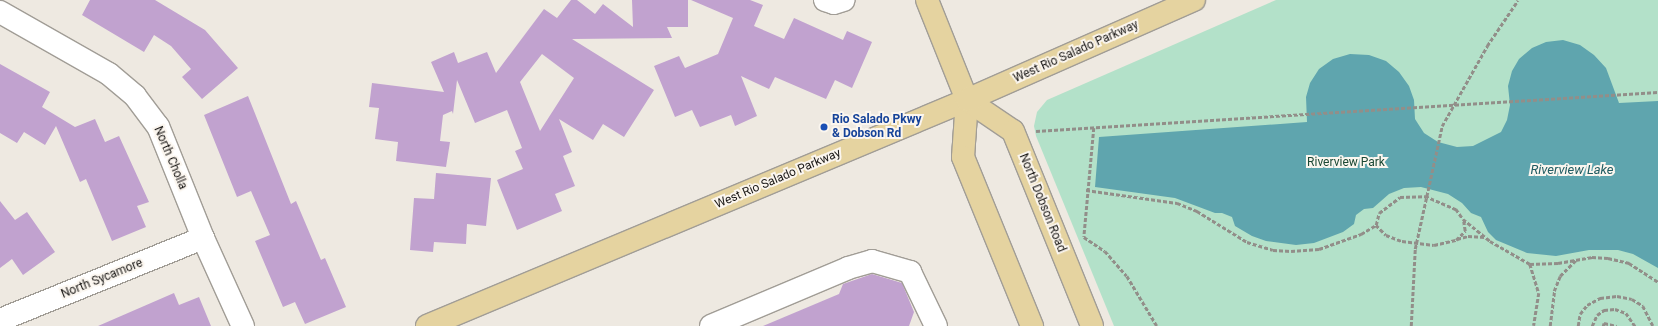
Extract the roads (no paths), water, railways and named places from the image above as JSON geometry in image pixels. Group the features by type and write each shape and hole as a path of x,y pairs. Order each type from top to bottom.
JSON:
{"main road":[{"path":"927,0 967,100 963,158 1032,326"},
{"name":"West Rio Salado Parkway","path":"427,326 967,100 1194,0"},
{"name":"North Dobson Road","path":"967,100 1013,131 1092,326"}],"street":[{"path":"826,0 834,4 844,0"},
{"name":"North Cholla","path":"0,12 109,74 134,96 158,126 203,238 242,326"},
{"name":"North Sycamore","path":"0,320 203,238"},
{"path":"711,326 848,268 872,260 910,272 936,326"}],"water":[{"name":"Riverview Lake","path":"1563,40 1580,45 1594,55 1606,68 1619,103 1658,101 1658,268 1633,254 1618,250 1589,250 1556,256 1527,253 1496,240 1488,232 1481,217 1471,213 1462,203 1448,194 1421,187 1404,188 1389,194 1373,208 1364,209 1356,215 1354,224 1343,232 1314,243 1296,245 1266,241 1252,236 1235,226 1232,217 1222,213 1215,213 1175,198 1095,187 1099,137 1307,122 1306,97 1310,83 1319,69 1333,59 1350,54 1369,55 1386,61 1399,72 1409,86 1414,100 1415,119 1424,133 1438,142 1457,147 1473,146 1501,132 1507,120 1510,105 1508,86 1512,71 1519,59 1532,48 1546,42"}],"place":[{"name":"Rio Salado Pkwy & Dobson Rd","path":"824,127"}],"park label":[{"name":"Riverview Park","path":"1346,163"}]}
